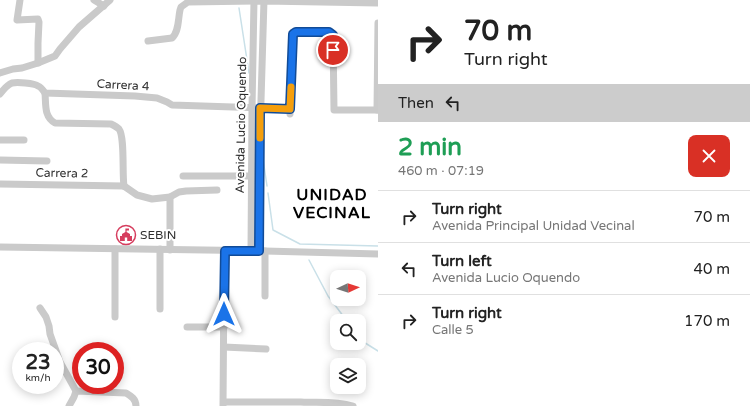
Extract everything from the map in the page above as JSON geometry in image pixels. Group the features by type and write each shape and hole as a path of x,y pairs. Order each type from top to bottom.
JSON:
{"street":[{"path":"20,0 18,20 38,19 39,22 38,63"},
{"path":"94,0 104,6"},
{"path":"0,73 22,68 55,56 79,27 110,0"},
{"name":"Avenida Lucio Oquendo","path":"251,251 254,1"},
{"path":"148,41 172,38 176,33 181,7 188,2 264,1 378,3"},
{"name":"Avenida Lucio Oquendo","path":"264,1 260,108 262,251 265,296"},
{"path":"378,23 378,110"},
{"name":"Carrera 4","path":"0,94 5,87 13,83 36,84 41,87 45,93 150,97 157,98 172,105 260,108 290,111 293,34 296,32 329,32 333,35 334,110 378,110"},
{"path":"45,93 46,109 51,121 56,123 110,124 119,129 123,156 124,186 137,195 152,199 170,197 179,192 186,191 217,190"},
{"path":"0,140 24,140"},
{"path":"0,160 47,161"},
{"path":"183,176 251,176"},
{"name":"Carrera 2","path":"0,184 124,186"},
{"path":"170,197 170,250"},
{"path":"0,247 378,254"},
{"path":"114,316 115,249"},
{"path":"160,249 160,309"},
{"path":"225,251 224,404 327,402 343,403 353,406"},
{"path":"40,308 46,317 50,334 60,362 72,384"},
{"path":"187,327 224,327"},
{"path":"224,347 266,349"},
{"path":"124,393 132,397 136,403 136,406"},
{"path":"69,406 75,394"}],"waterway":[{"path":"239,8 249,73"},
{"path":"263,159 267,186"},
{"path":"268,193 273,230 300,244 378,246"},
{"path":"309,260 328,296 342,314"},
{"path":"366,344 378,351"}],"slow traffic":[{"path":"260,138 260,108 290,109 291,87"}],"place":[{"name":"SEBIN","path":"126,235"}],"district":[{"name":"UNIDAD VECINAL","path":"332,203"}],"route":[{"path":"224,314 225,251 259,251 260,108 290,109 293,34 296,32 329,32 333,35 333,50"}]}
